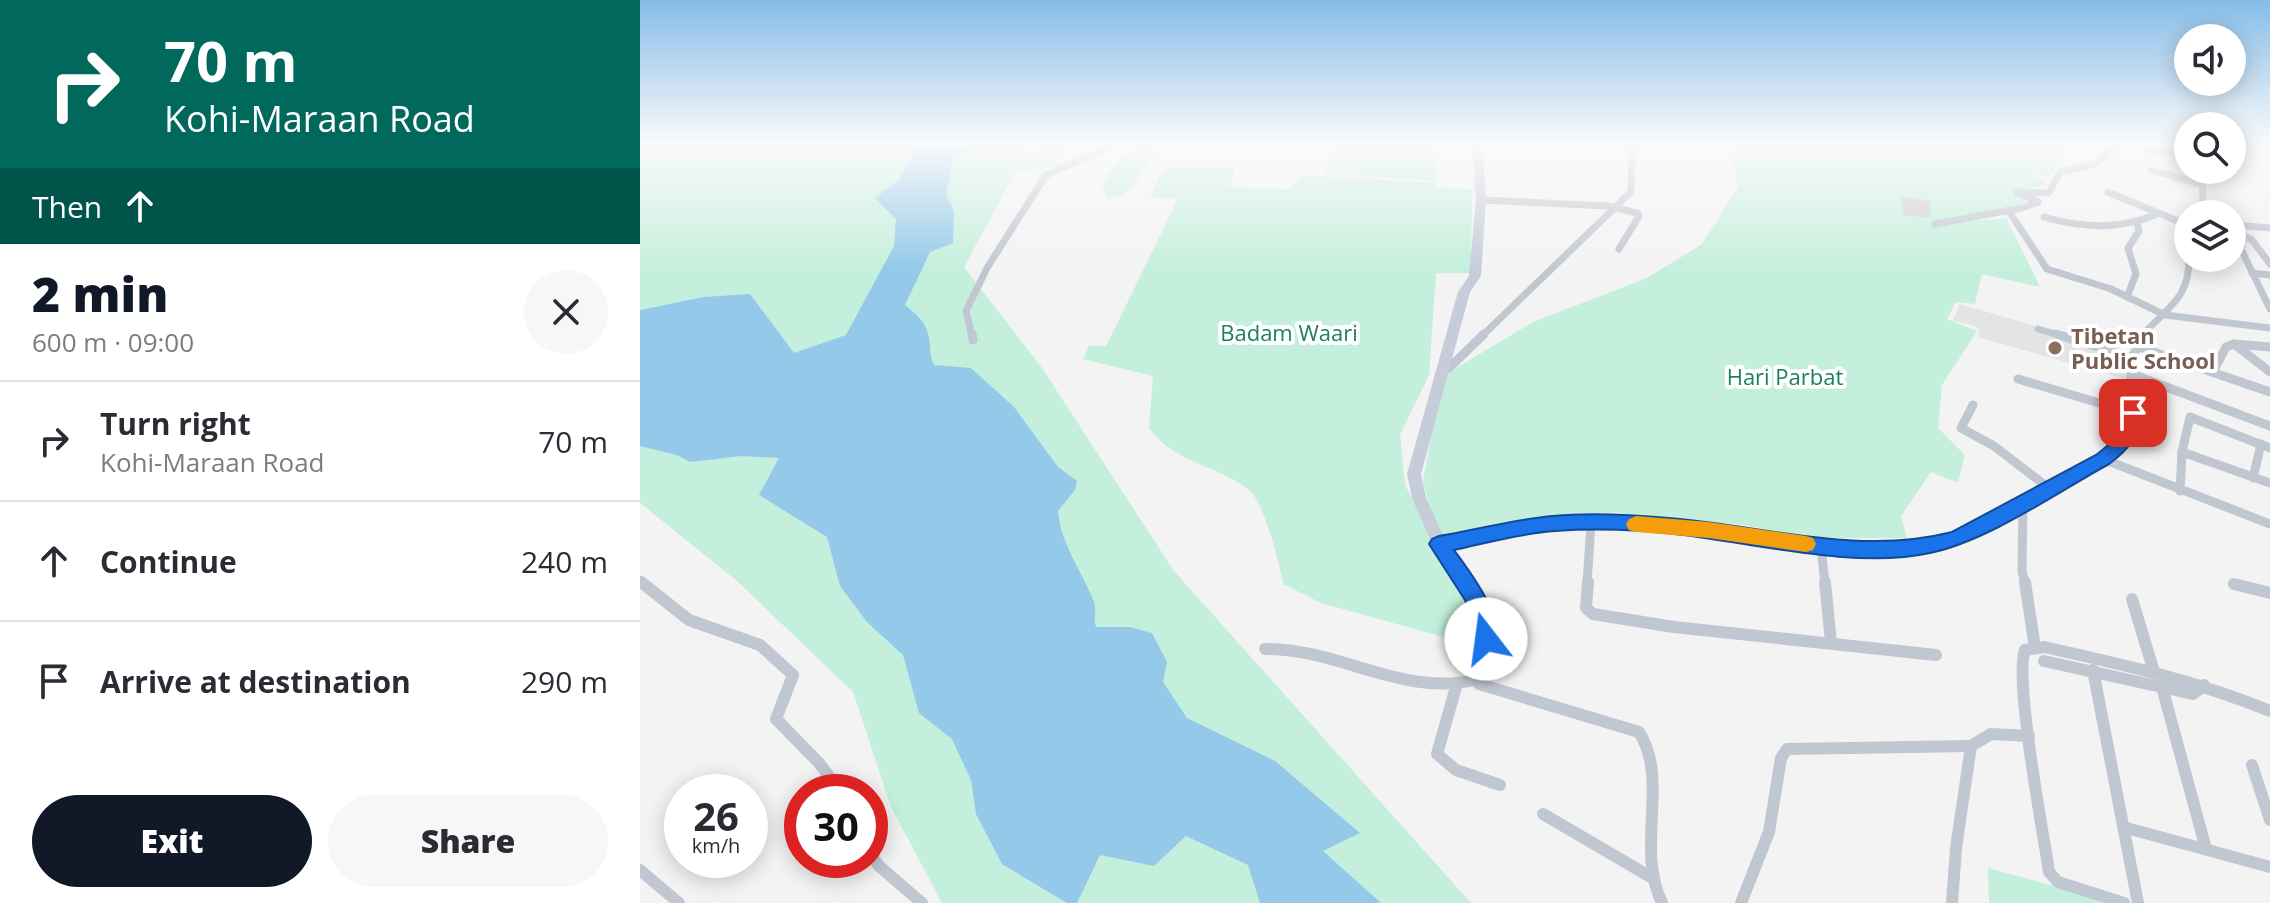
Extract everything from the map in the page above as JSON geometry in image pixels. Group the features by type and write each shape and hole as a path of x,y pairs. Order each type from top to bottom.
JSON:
{"street":[{"path":"973,340 966,311 987,268 1039,186"},
{"path":"1475,680 1486,628 1468,585 1439,544 1419,498 1414,474 1464,292 1475,276 1480,186"},
{"path":"1449,368 1615,208 1631,192 1631,186"},
{"path":"1935,224 2038,202 2017,192 2049,193 2053,186"},
{"path":"2108,192 2155,215 2174,217"},
{"path":"1481,200 1615,208 1639,214 1619,249"},
{"path":"2008,210 2043,266 2127,297 2165,315 2270,328"},
{"path":"2044,217 2091,228 2137,223 2155,215"},
{"path":"2127,297 2136,274 2128,248 2139,231 2137,223"},
{"path":"2246,226 2269,230"},
{"path":"2246,237 2252,240 2270,264"},
{"path":"2246,260 2269,305"},
{"path":"1439,544 1553,523 1679,527 1821,546 1887,549 1927,546 1957,538 2103,459 2121,445 2131,428 2136,346 2176,305 2188,284 2188,272"},
{"path":"2252,273 2270,275"},
{"path":"2038,329 2133,358"},
{"path":"2213,372 2226,347 2234,344 2270,347"},
{"path":"2234,344 2270,372"},
{"path":"2136,346 2270,392"},
{"path":"2132,374 2270,426"},
{"path":"2018,379 2133,413"},
{"path":"1973,405 1961,428 1994,446 2050,489"},
{"path":"2180,491 2182,452 2190,417 2265,446 2253,478"},
{"path":"2182,452 2270,483"},
{"path":"2103,459 2270,524"},
{"path":"2023,502 2022,571 2035,648"},
{"path":"1591,523 1586,608 1593,614 1674,627 1936,655"},
{"path":"1821,546 1831,642"},
{"path":"640,581 689,620 760,645 793,675 792,685 778,707 776,719 827,774"},
{"path":"2234,584 2270,593"},
{"path":"2132,599 2154,672"},
{"path":"2124,903 2052,878 2029,736 2022,658 2025,650 2044,647 2154,672 2204,685 2270,711"},
{"path":"1265,649 1298,649 1393,677 1456,687 1475,680"},
{"path":"2044,661 2196,694 2204,685"},
{"path":"2093,670 2138,903"},
{"path":"1475,680 1479,684 1639,732 1646,739 1650,762 1649,876 1662,903"},
{"path":"1456,687 1438,743 1440,761 1500,785"},
{"path":"2162,687 2206,849"},
{"path":"1952,903 1956,848 1971,746 1979,737 1993,733 2029,736"},
{"path":"1741,903 1769,832 1779,770 1787,749 1971,746"},
{"path":"2252,765 2270,820"},
{"path":"1543,814 1649,876"},
{"path":"2123,827 2270,867"},
{"path":"640,870 679,903"},
{"path":"888,874 922,903"}],"shaded area":[{"name":"Tibetan Public School","path":"1960,304 2130,359 2128,380 1978,337 1980,328 1953,320"}],"green space":[{"path":"640,186 1008,186 964,267 1042,368 1174,571 1471,903 942,903 891,807 888,774 880,774 853,692 737,581 640,503"},
{"path":"1102,186 1132,186 1124,196 1107,197"},
{"name":"Badam Waari","path":"1155,186 1289,189 1292,186 1436,186 1472,189 1471,273 1436,273 1429,375 1400,435 1405,485 1464,594 1465,643 1321,603 1283,584 1266,520 1249,490 1171,449 1149,428 1153,376 1083,359 1089,346 1106,346 1178,199 1150,197"},
{"name":"Hari Parbat","path":"2039,186 2018,192 2026,201 2008,210 1946,223 2006,218 2040,287 1982,274 1975,304 1956,302 1947,319 1977,331 1942,385 1938,428 1965,455 1958,483 1931,472 1901,516 1907,538 1812,538 1743,525 1691,521 1643,524 1620,512 1590,514 1439,544 1423,482 1441,377 1533,322 1647,278 1702,244 1738,187"},
{"path":"1988,868 2116,903 1989,903"}],"water":[{"path":"891,186 948,186 946,195 954,211 953,243 930,252 905,305 926,328 934,365 971,368 1014,407 1058,467 1077,481 1075,490 1058,511 1068,547 1094,602 1096,627 1130,627 1152,633 1167,662 1163,682 1187,718 1275,761 1360,833 1323,851 1381,903 1260,903 1248,865 1186,836 1154,866 1100,855 1077,903 1067,903 1002,864 976,814 971,780 952,739 919,713 903,655 867,622 840,586 827,537 759,495 779,458 741,456 690,462 677,455 640,446 640,310 704,297 750,294 794,353 846,335 894,246 896,219 875,198"}],"building":[{"path":"1901,197 1931,201 1929,218 1903,215"}],"slow traffic":[{"path":"1636,524 1709,530 1806,544"}],"place":[{"name":"Tibetan Public School","path":"2055,348"}],"route":[{"path":"1486,639 1486,628 1474,596 1439,544 1553,523 1591,523 1679,527 1821,546 1874,549 1927,546 1957,538 2103,459 2121,445 2131,428 2133,413"}]}
